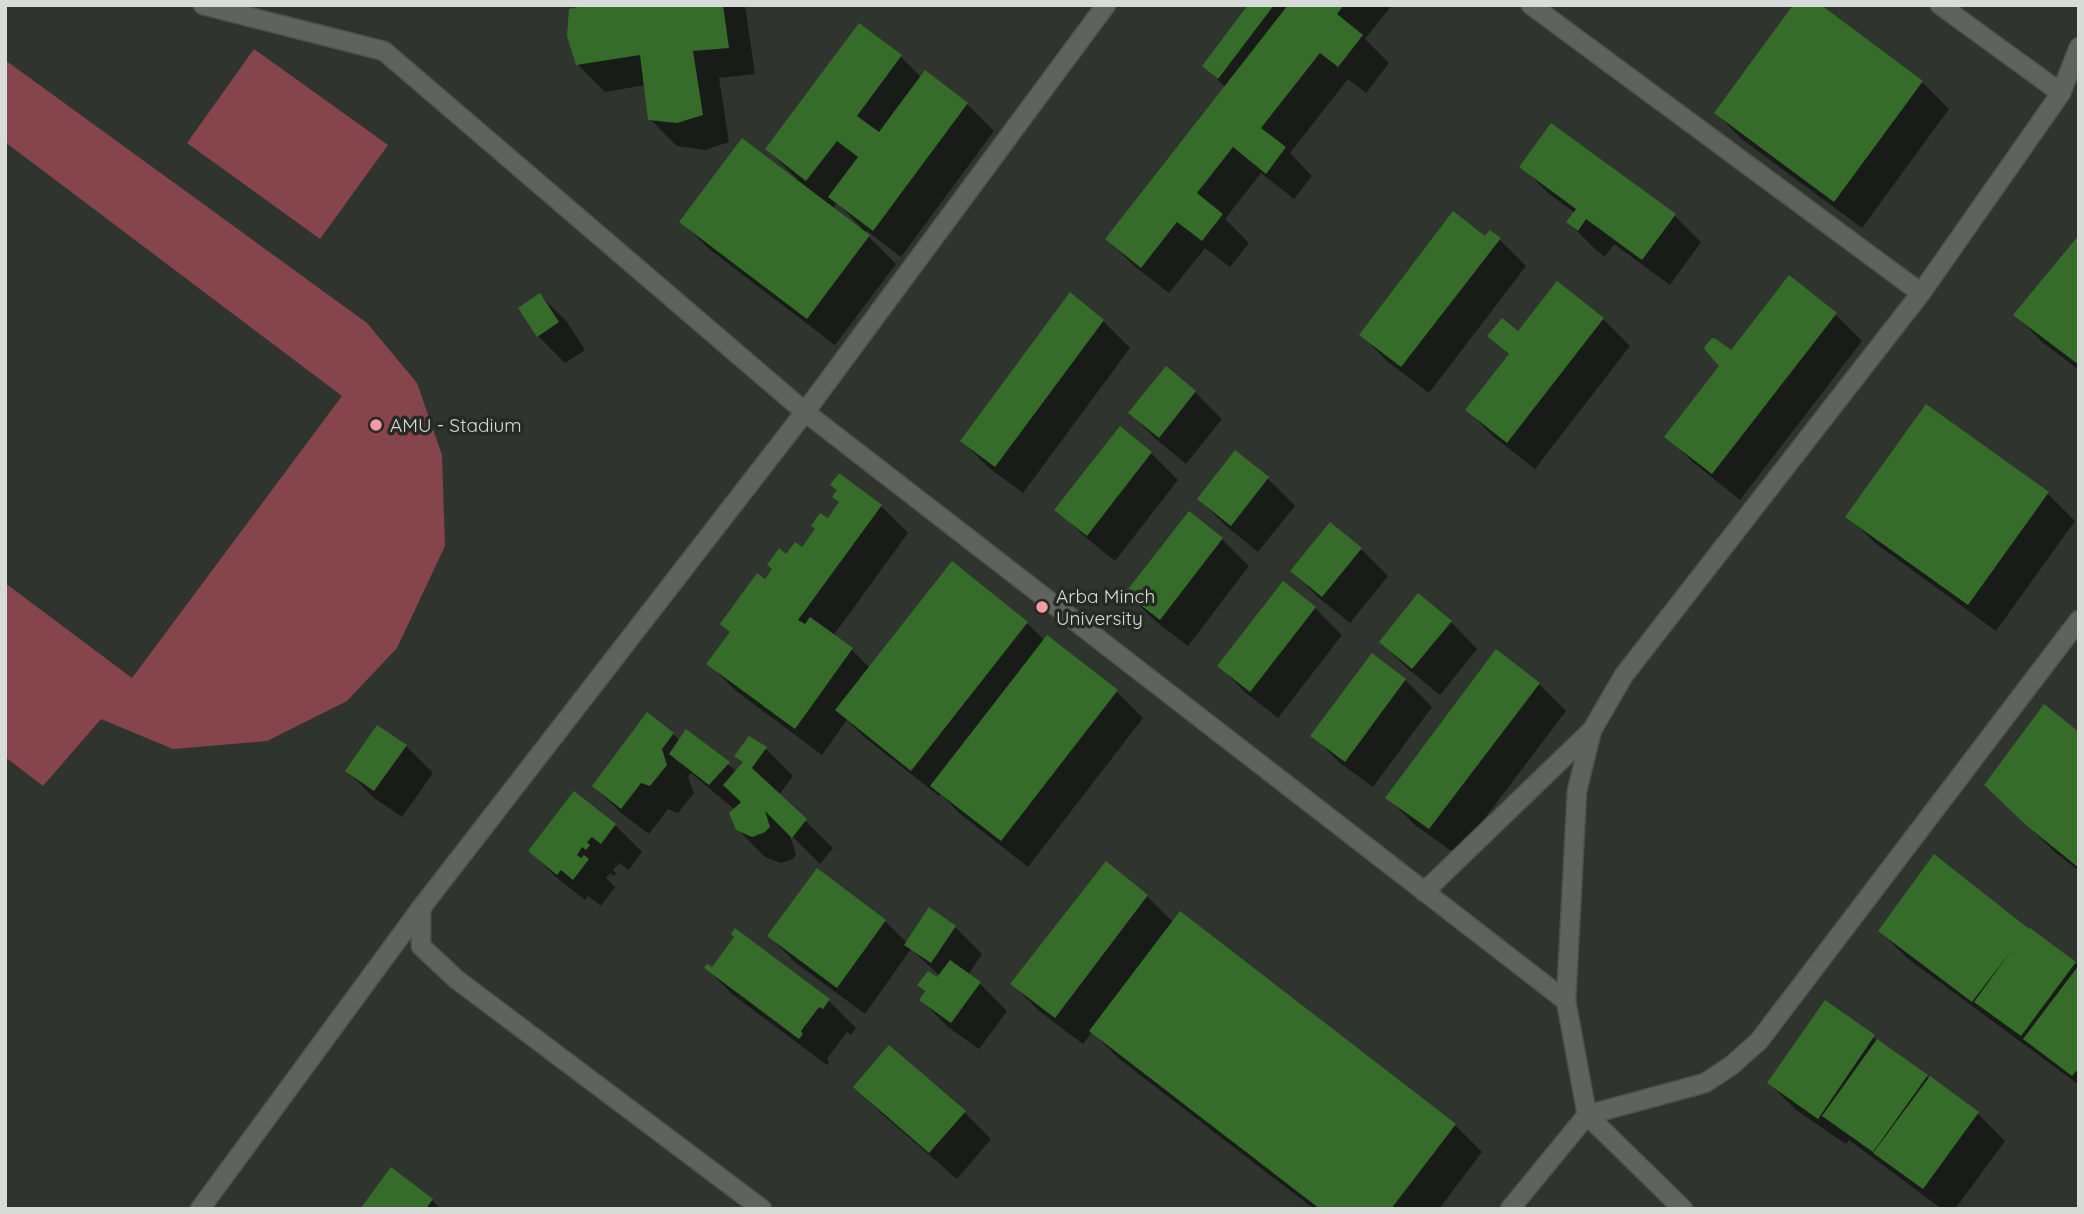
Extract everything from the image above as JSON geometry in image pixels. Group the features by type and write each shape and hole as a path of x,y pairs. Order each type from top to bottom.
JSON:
{"lane":[{"path":"203,5 384,51 805,412 1566,1001"},
{"path":"200,1209 421,908 805,412 1106,5"},
{"path":"1531,5 1921,293"},
{"path":"1940,5 2061,93"},
{"path":"1424,892 1592,730 1624,675 1921,293 2061,93 2079,47"},
{"path":"1510,1209 1587,1115 1705,1083 1732,1065 1759,1041 2079,620"},
{"path":"1592,730 1577,791 1566,1001 1587,1115 1683,1209"},
{"path":"421,908 421,946 456,979 762,1209"}],"shaded area":[{"path":"254,49 388,145 320,239 187,143"},
{"name":"AMU - Stadium","path":"5,60 367,323 417,383 442,455 445,546 397,648 347,701 267,741 173,749 101,719 43,786 5,757 5,583 132,678 342,396 5,142"}],"building":[{"path":"589,5 723,5 729,48 693,51 703,115 677,123 648,120 640,55 576,65 567,36 569,9"},
{"path":"1248,5 1274,5 1218,79 1202,66"},
{"path":"1288,5 1344,5 1337,14 1363,35 1338,67 1320,53 1261,128 1286,147 1266,174 1233,147 1197,193 1223,214 1202,241 1177,222 1141,268 1105,239"},
{"path":"1793,5 1821,5 1923,81 1834,202 1714,113"},
{"path":"859,23 902,55 857,116 879,132 925,70 968,103 873,231 828,197 858,157 837,141 806,181 765,149"},
{"path":"1551,123 1676,214 1642,260 1586,219 1578,231 1566,222 1576,209 1519,167"},
{"path":"742,138 870,235 807,319 679,222"},
{"path":"1453,211 1485,236 1490,230 1501,238 1401,367 1359,335"},
{"path":"2079,235 2079,365 2013,315"},
{"path":"1789,275 1837,313 1712,474 1664,437 1719,366 1704,349 1706,345 1712,338 1731,350"},
{"path":"1557,281 1604,318 1507,443 1465,410 1509,354 1487,336 1502,318 1518,331"},
{"path":"1070,292 1104,320 995,467 960,441"},
{"path":"540,293 559,322 537,337 518,308"},
{"path":"1166,366 1196,391 1159,438 1128,413"},
{"path":"1926,404 2049,492 1968,605 1845,517"},
{"path":"1120,426 1152,452 1087,536 1054,510"},
{"path":"1235,450 1269,477 1231,526 1197,499"},
{"path":"839,473 882,505 798,620 805,624 810,617 853,648 795,729 706,664 730,632 720,624 757,573 765,579 772,569 767,565 779,548 786,554 795,542 802,547 815,529 811,526 820,513 828,518 839,502 832,497 837,490 830,485"},
{"path":"1189,511 1223,538 1160,620 1125,593"},
{"path":"1330,522 1362,548 1322,597 1290,571"},
{"path":"952,561 1028,622 911,771 835,710"},
{"path":"1283,581 1316,607 1250,692 1217,666"},
{"path":"1418,593 1452,621 1412,669 1379,642"},
{"path":"1047,635 1118,690 1001,841 930,786"},
{"path":"1496,649 1540,683 1429,829 1385,798"},
{"path":"1372,653 1406,679 1345,762 1310,736"},
{"path":"2044,704 2079,732 2079,868 2027,826 1984,785"},
{"path":"647,712 674,733 662,749 667,765 650,786 641,783 621,809 592,786"},
{"path":"377,725 407,745 374,791 345,771"},
{"path":"686,729 730,762 709,785 669,754"},
{"path":"749,736 767,747 752,768 807,819 792,838 765,811 770,827 765,832 752,837 736,830 729,813 741,802 723,785 743,762 734,756"},
{"path":"574,791 616,824 601,844 592,837 587,842 590,845 586,850 582,847 577,855 581,858 584,855 589,859 573,880 561,870 557,875 528,851"},
{"path":"1934,854 2029,929 2076,962 2021,1036 1974,1002 2011,951 1972,1002 1878,931"},
{"path":"1106,861 1148,895 1055,1018 1010,984"},
{"path":"817,868 886,920 837,988 767,936"},
{"path":"929,907 956,926 931,963 904,945"},
{"path":"1180,911 1456,1124 1391,1209 1320,1209 1089,1031"},
{"path":"735,928 830,999 823,1009 819,1007 801,1031 803,1034 799,1039 704,968 707,964 712,967 734,937 731,934"},
{"path":"950,960 981,982 951,1023 919,1000 925,991 917,985 928,971 937,977"},
{"path":"2079,965 2079,1068 2072,1076 2023,1039"},
{"path":"1825,1000 1875,1035 1818,1119 1767,1083"},
{"path":"1877,1039 1928,1075 1873,1152 1822,1116"},
{"path":"889,1045 966,1111 929,1153 853,1087"},
{"path":"1930,1076 1979,1112 1923,1189 1873,1153"},
{"path":"391,1167 433,1199 426,1209 360,1209"}],"place":[{"name":"AMU - Stadium","path":"376,425"},
{"name":"Arba Minch University","path":"1042,607"}]}
